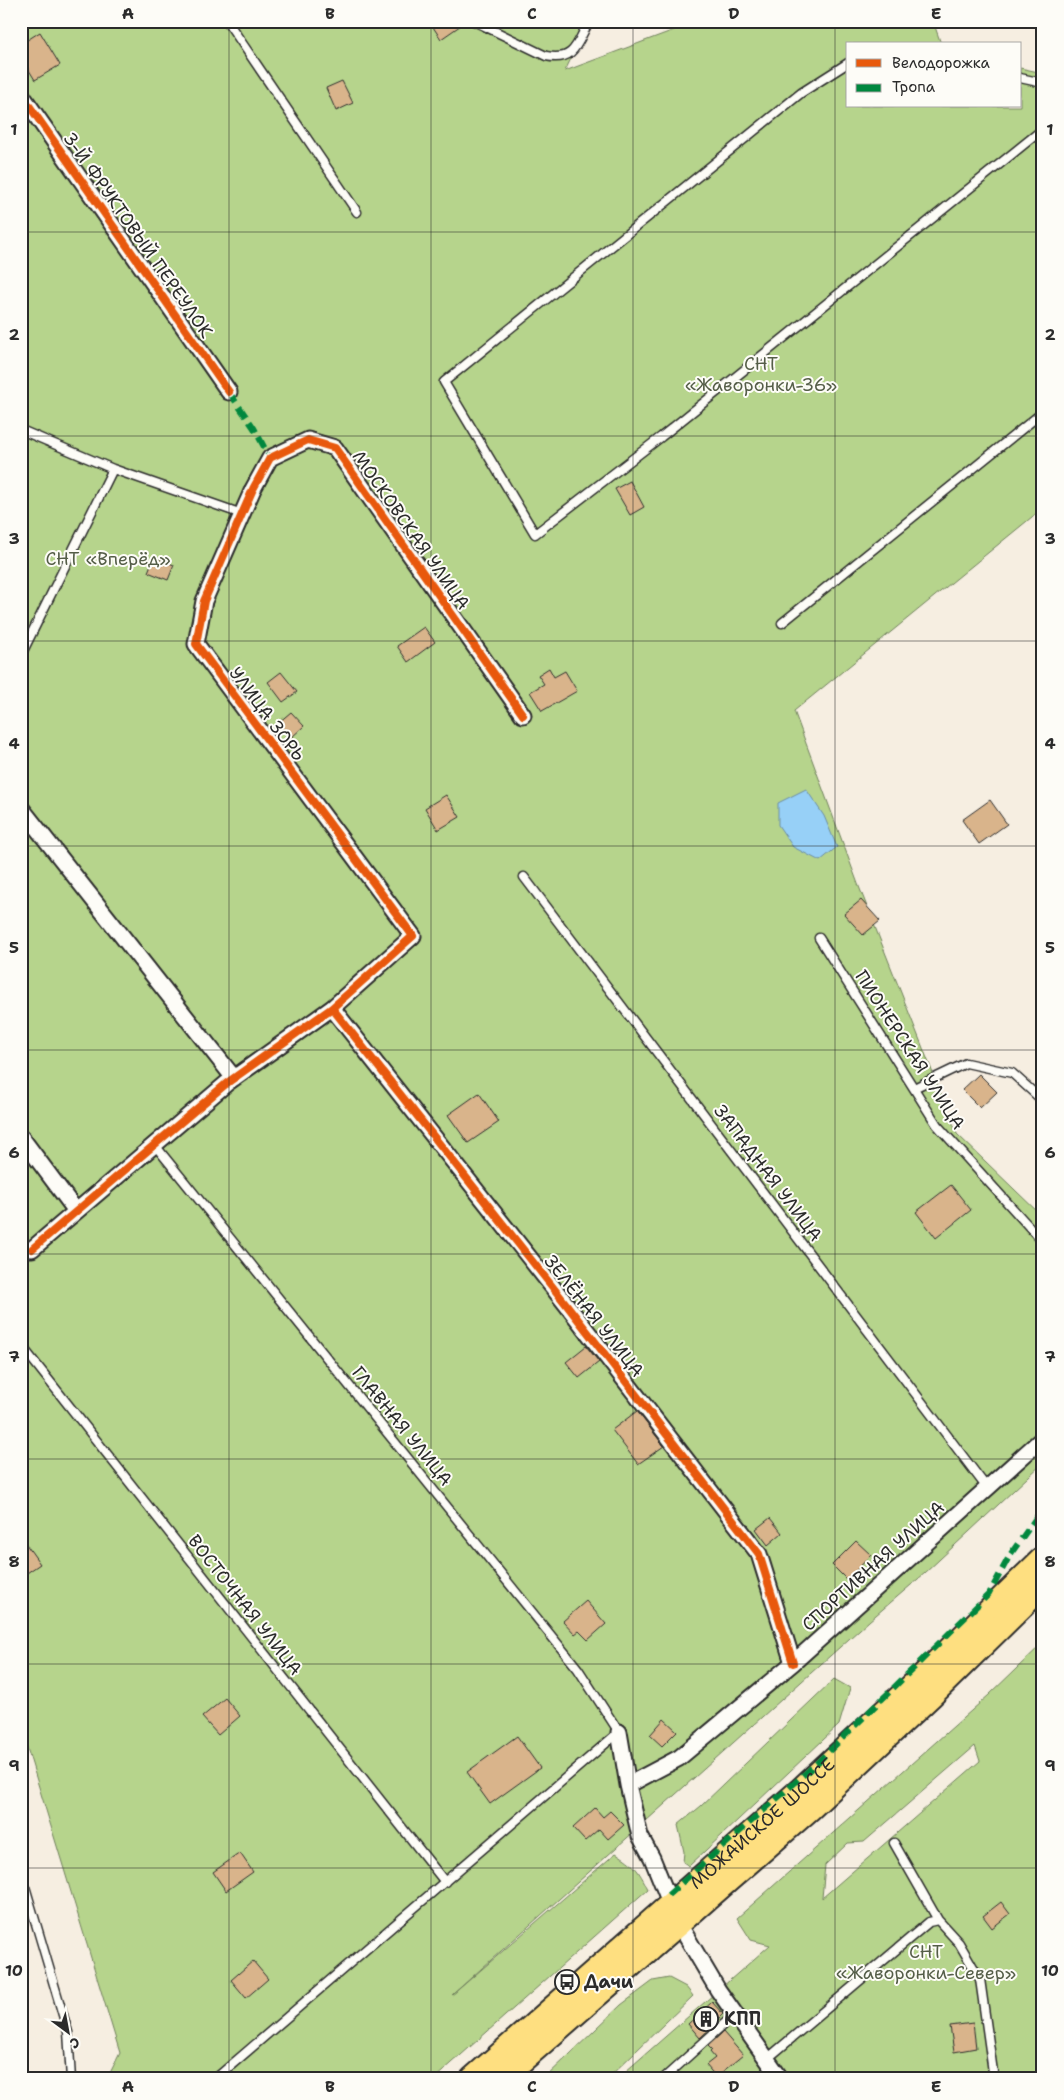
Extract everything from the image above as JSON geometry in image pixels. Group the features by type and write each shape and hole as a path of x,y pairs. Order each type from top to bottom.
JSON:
{"main road":[{"name":"МОЖАЙСКОЕ ШОССЕ","path":"500,2079 675,1914 1043,1559"},
{"name":"МОЖАЙСКОЕ ШОССЕ","path":"473,2079 675,1914 809,1809 931,1695 1043,1586"}],"street":[{"name":"3-Й ФРУКТОВЫЙ ПЕРЕУЛОК","path":"21,94 230,392"},
{"name":"МОСКОВСКАЯ УЛИЦА","path":"253,489 270,458 308,440 335,448 523,715"},
{"name":"УЛИЦА ЗОРЬ","path":"253,489 204,601 196,644 413,936 332,1008"},
{"path":"21,808 234,1078"},
{"path":"27,1253 234,1078 332,1008"},
{"name":"ЗЕЛЁНАЯ УЛИЦА","path":"332,1008 566,1304 758,1554 792,1663"},
{"path":"21,1137 76,1211"},
{"name":"СПОРТИВНАЯ УЛИЦА","path":"628,1785 679,1758 792,1663 1043,1438"},
{"path":"619,1732 628,1785 640,1836 652,1858 675,1914 718,1990 780,2079"}],"lane":[{"path":"227,21 357,212"},
{"path":"474,21 546,56 558,59 565,57 574,50 589,21"},
{"path":"846,64 801,93 444,382 535,534 661,437 1043,130"},
{"path":"1022,78 1043,83"},
{"path":"782,623 1043,412"},
{"path":"21,430 113,469 242,514"},
{"path":"21,655 113,469"},
{"name":"ЗАПАДНАЯ УЛИЦА","path":"524,877 988,1488"},
{"name":"ПИОНЕРСКАЯ УЛИЦА","path":"819,938 937,1125 1043,1242"},
{"path":"914,1088 966,1063 1012,1073 1043,1101"},
{"name":"ГЛАВНАЯ УЛИЦА","path":"154,1144 578,1669 619,1732"},
{"name":"ВОСТОЧНАЯ УЛИЦА","path":"21,1345 445,1882"},
{"path":"215,2079 619,1732"},
{"path":"894,1843 938,1920 959,1943 980,1979 994,2079"},
{"path":"21,1873 68,2032 71,2079"},
{"path":"767,2059 928,1922 938,1920"},
{"path":"663,2079 735,2014"}],"green space":[{"path":"21,21 589,21 565,71 698,21 933,21 940,42 846,42 846,108 1022,108 1022,68 1043,73 1043,508 794,711 858,884 957,1134 1043,1217 1043,1463 925,1573 452,1995 616,1853 632,1864 638,1872 648,1889 434,2079 107,2079 120,2053 21,1728"},
{"name":"СНТ «Жаворонки-Север»","path":"1043,1643 1043,2079 617,2079 770,1945 751,1940 737,1918 989,1695","holes":["975,1746 980,1761 822,1898 825,1865 848,1843 864,1842"]},
{"path":"834,1679 850,1688 839,1725 689,1866 683,1862 684,1852 678,1825 701,1806"},
{"path":"669,1978 686,1987 693,1996 607,2079 544,2079 621,2005 653,1981"}],"water":[{"path":"806,789 824,816 837,847 820,861 793,847 778,825 778,803"}],"building":[{"path":"429,21 467,21 441,39"},
{"path":"40,32 60,65 35,80 21,57 21,44"},
{"path":"342,81 353,103 336,111 326,88"},
{"path":"630,481 644,507 630,515 615,489"},
{"path":"154,557 174,565 168,580 148,572"},
{"path":"424,627 435,642 408,662 397,646"},
{"path":"549,668 554,677 565,671 577,691 542,711 530,692 544,684 538,675"},
{"path":"281,672 297,692 283,702 268,682"},
{"path":"291,712 304,726 291,738 278,723"},
{"path":"446,795 460,817 438,830 425,808"},
{"path":"990,800 1007,824 979,844 962,820"},
{"path":"861,900 880,921 863,935 844,914"},
{"path":"979,1074 997,1092 980,1108 962,1090"},
{"path":"479,1093 499,1122 468,1143 448,1115"},
{"path":"951,1185 971,1210 936,1238 916,1212"},
{"path":"586,1346 599,1362 579,1378 566,1362"},
{"path":"637,1411 664,1446 638,1464 612,1430"},
{"path":"770,1518 782,1533 768,1545 756,1529"},
{"path":"21,1537 40,1564 21,1577"},
{"path":"856,1541 871,1555 847,1580 832,1565"},
{"path":"586,1601 606,1624 588,1640 579,1631 575,1634 563,1621"},
{"path":"225,1698 240,1716 218,1735 202,1717"},
{"path":"664,1719 677,1731 662,1746 650,1735"},
{"path":"517,1736 540,1768 490,1804 467,1772"},
{"path":"595,1808 603,1817 610,1811 624,1825 608,1839 599,1829 585,1841 573,1828"},
{"path":"240,1853 253,1872 226,1891 213,1872"},
{"path":"1001,1902 1010,1914 992,1928 983,1916"},
{"path":"253,1961 268,1979 246,1998 231,1980"},
{"name":"КПП","path":"712,2002 723,2014 700,2038 688,2024"},
{"path":"973,2023 976,2048 954,2052 950,2026"},
{"path":"723,2032 743,2055 716,2077 706,2065 715,2058 708,2046"}],"marked path":[{"path":"229,392 254,428 270,458"},
{"path":"668,1895 815,1765 989,1594 1010,1555 1043,1508"}],"cycle path":[{"path":"21,94 229,392"},
{"path":"32,1249 227,1083 332,1008 413,936 196,644 204,601 253,489 270,458 308,440 335,448 523,715"},
{"path":"332,1008 566,1304 759,1554 793,1663"}],"place":[{"name":"Дачи","path":"567,1982"},
{"name":"КПП","path":"706,2019"}],"park label":[{"name":"СНТ «Жаворонки-36»","path":"761,374"},
{"name":"СНТ «Вперёд»","path":"108,559"}]}
